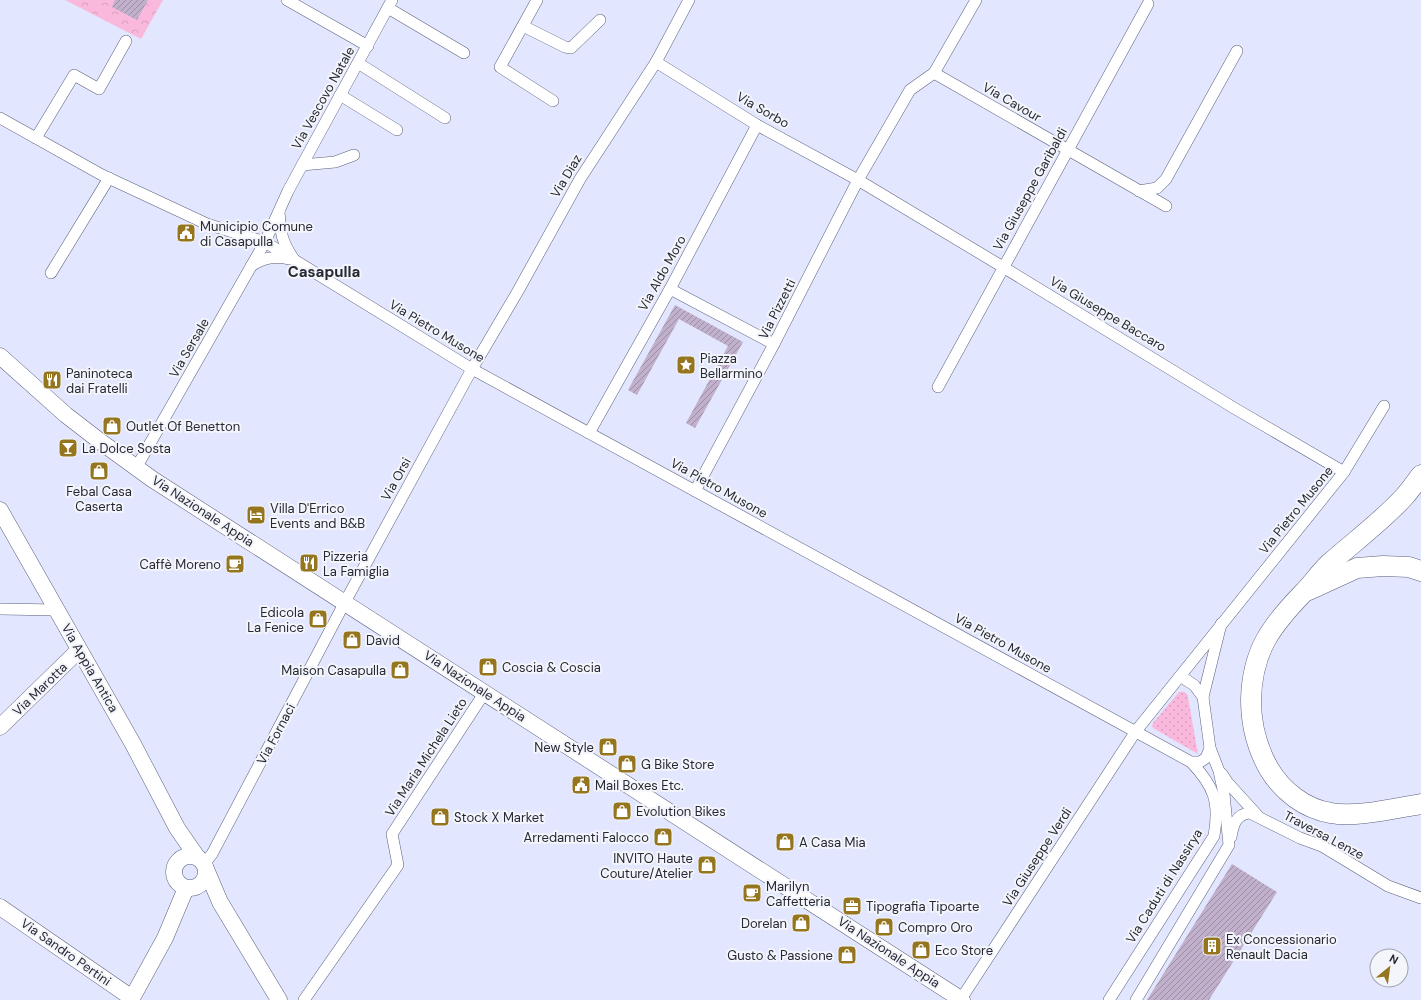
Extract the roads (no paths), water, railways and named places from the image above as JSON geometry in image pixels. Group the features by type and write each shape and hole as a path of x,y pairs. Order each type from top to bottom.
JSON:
{"highway":[{"path":"1421,475 1405,496 1380,520 1328,564 1304,592 1293,602 1268,635 1260,651 1255,667 1251,707 1253,727 1265,762 1273,776 1286,790 1300,801 1331,813 1349,814 1421,804"},
{"path":"1304,592 1357,568 1383,566 1409,567 1421,572"}],"main road":[{"name":"Via Nazionale Appia","path":"0,356 66,415 136,468 962,1000"},
{"name":"Via Appia Antica","path":"0,510 133,744 178,828 196,870 220,902 279,1000"},
{"name":"Via Marotta","path":"0,727 79,650"},
{"name":"Via Fornaci","path":"131,999 165,938 196,870"},
{"name":"Via Sandro Pertini","path":"0,907 131,999"}],"street":[{"path":"287,0 368,46"},
{"path":"537,0 500,67 553,100"},
{"name":"Via Diaz","path":"472,369 518,291 580,179 656,62 689,0"},
{"path":"934,73 976,0"},
{"path":"390,4 464,53"},
{"name":"Via Vescovo Natale","path":"265,242 288,191 390,4"},
{"name":"Via Giuseppe Garibaldi","path":"938,387 1148,4"},
{"path":"523,26 565,47 571,48 600,20"},
{"path":"36,138 74,75 99,89 126,41"},
{"path":"1139,191 1157,188 1166,179 1237,51"},
{"name":"Via Sorbo","path":"656,62 757,124 858,180"},
{"path":"358,63 446,118"},
{"name":"Via Cavour","path":"934,73 1166,206"},
{"name":"Via Pizzetti","path":"695,491 774,344 858,180 910,90 934,73"},
{"path":"340,95 397,130"},
{"name":"Via Pietro Musone","path":"1,121 36,138 109,178 207,224 265,242 472,369 1191,762"},
{"name":"Via Aldo Moro","path":"589,433 670,289 757,124"},
{"path":"302,165 335,162 354,155"},
{"path":"50,273 109,178"},
{"name":"Via Giuseppe Baccaro","path":"858,180 1234,408 1344,472"},
{"path":"279,210 281,234 285,245 294,260"},
{"name":"Via Sersale","path":"136,468 265,242"},
{"name":"Via Pietro Musone","path":"251,266 268,258 278,257 294,260"},
{"path":"670,289 774,344"},
{"name":"Via Orsi","path":"346,602 472,369"},
{"name":"Via Pietro Musone","path":"1136,731 1344,472 1384,406"},
{"name":"Via Fornaci","path":"196,870 212,854 346,602"},
{"path":"0,609 57,610"},
{"name":"Via Pietro Musone","path":"1210,748 1203,697 1222,624"},
{"path":"1180,676 1194,685 1203,697"},
{"name":"Via Maria Michela Lieto","path":"304,1000 398,865 392,834 484,692"},
{"name":"Via Giuseppe Verdi","path":"962,1000 1136,731"},
{"path":"1191,762 1200,762 1206,758 1210,748"},
{"name":"Via Caduti di Nassirya","path":"1136,1000 1229,845 1224,794 1219,771 1210,748"},
{"name":"Via Caduti di Nassirya","path":"1191,762 1204,776 1227,822"},
{"name":"Via Caduti di Nassirya","path":"1219,771 1258,816"},
{"name":"Traversa Lenze","path":"1227,822 1243,813 1250,813 1258,816 1300,838 1322,846 1388,886 1421,898"},
{"name":"Via Caduti di Nassirya","path":"1109,1000 1214,836 1227,822"}],"place":[{"name":"Municipio Comune di Casapulla","path":"186,233"},
{"name":"Piazza Bellarmino","path":"686,365"},
{"name":"Paninoteca dai Fratelli","path":"52,380"},
{"name":"Outlet Of Benetton","path":"112,426"},
{"name":"La Dolce Sosta","path":"68,448"},
{"name":"Febal Casa Caserta","path":"99,471"},
{"name":"Villa D'Errico Events and B&B","path":"256,515"},
{"name":"Pizzeria La Famiglia","path":"309,563"},
{"name":"Caffè Moreno","path":"235,564"},
{"name":"Edicola La Fenice","path":"318,619"},
{"name":"David","path":"352,640"},
{"name":"Coscia & Coscia","path":"488,667"},
{"name":"Maison Casapulla","path":"400,670"},
{"name":"New Style","path":"608,747"},
{"name":"G Bike Store","path":"627,764"},
{"name":"Mail Boxes Etc.","path":"581,785"},
{"name":"Evolution Bikes","path":"622,811"},
{"name":"Stock X Market","path":"440,817"},
{"name":"Arredamenti Falocco","path":"663,837"},
{"name":"A Casa Mia","path":"785,842"},
{"name":"INVITO Haute Couture/Atelier","path":"707,865"},
{"name":"Marilyn Caffetteria","path":"752,893"},
{"name":"Tipografia Tipoarte","path":"852,906"},
{"name":"Dorelan","path":"801,923"},
{"name":"Compro Oro","path":"884,927"},
{"name":"Ex Concessionario Renault Dacia","path":"1212,946"},
{"name":"Eco Store","path":"921,950"},
{"name":"Gusto & Passione","path":"847,955"}],"district":[{"name":"Casapulla","path":"324,272"}]}
